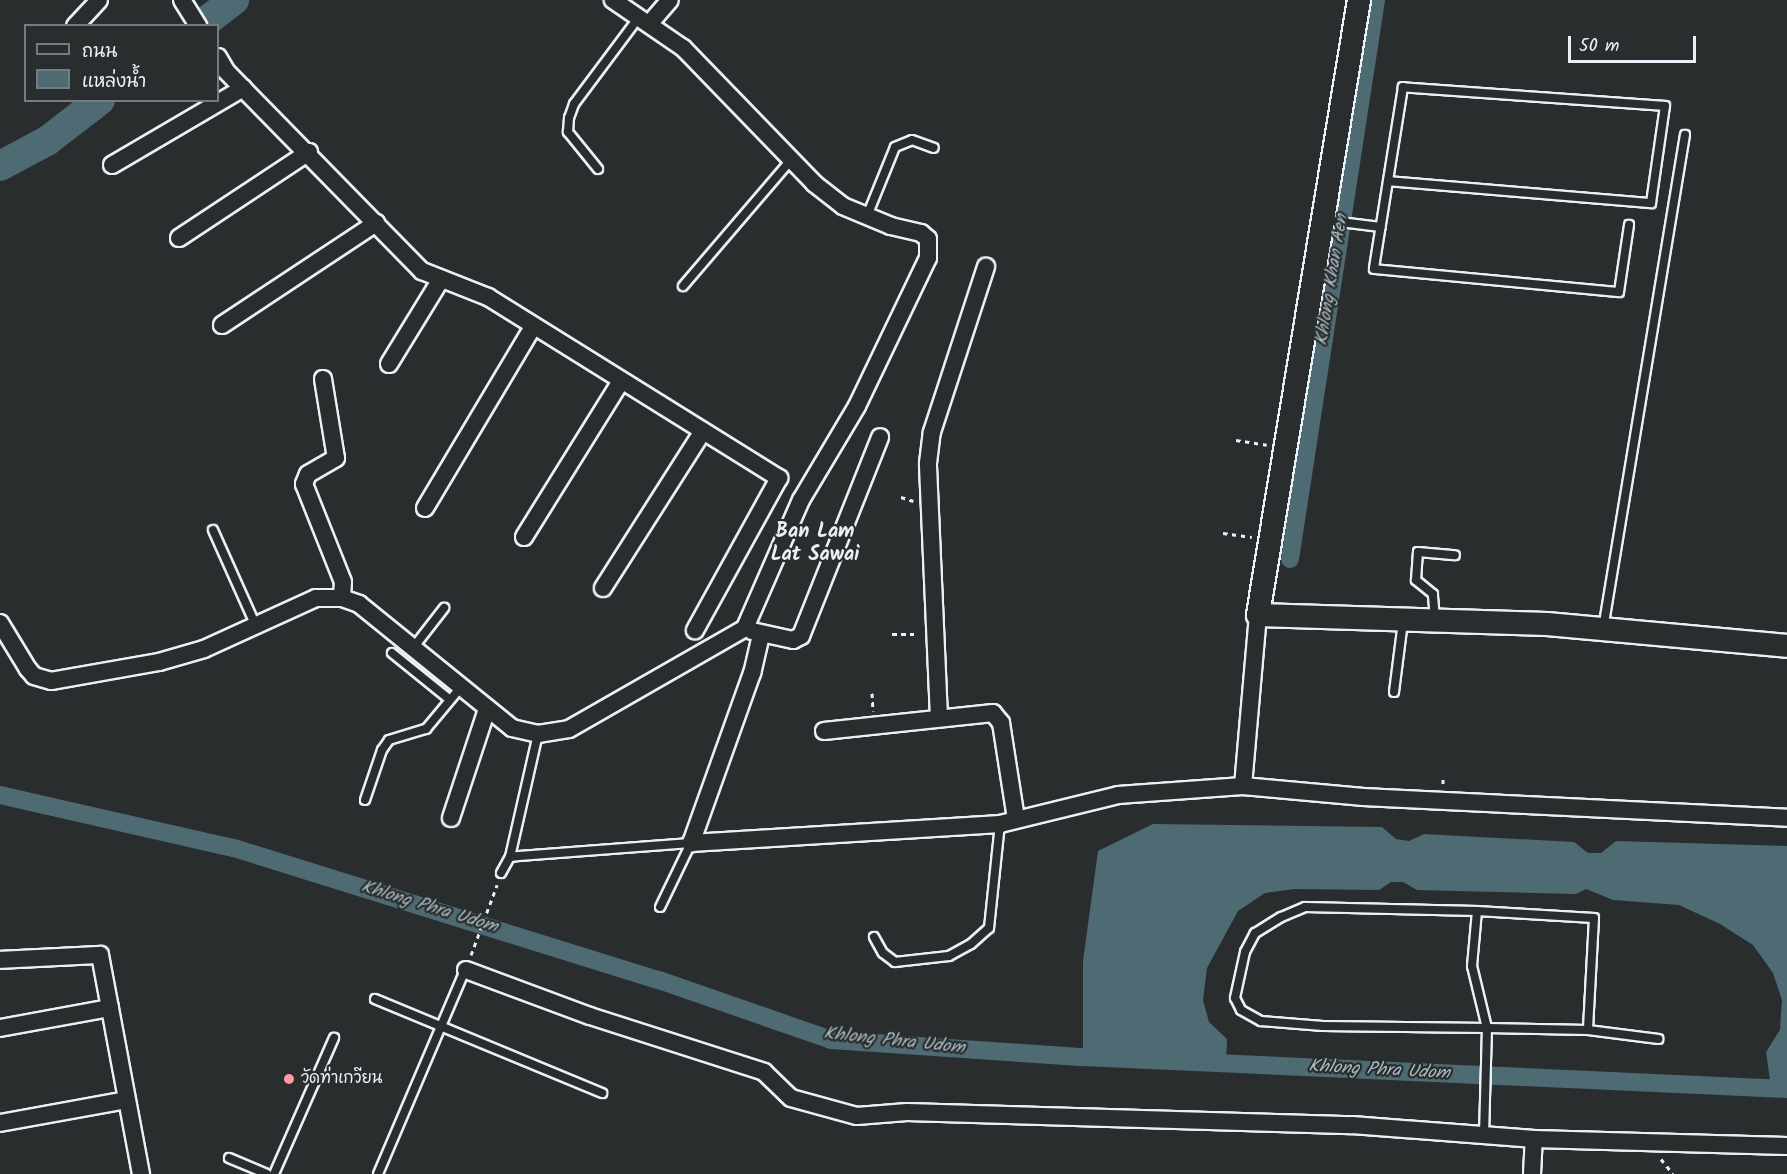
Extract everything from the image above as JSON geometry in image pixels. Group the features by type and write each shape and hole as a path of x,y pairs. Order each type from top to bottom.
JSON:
{"street":[{"path":"77,24 99,0"},
{"path":"182,0 197,24"},
{"path":"0,623 34,676 51,681 159,662 204,649 316,598 342,598 358,604 413,648 455,693 488,709 512,728 538,734 569,729 745,628 801,500 857,406 928,258 928,239 921,233 843,206 792,159 713,77 645,20 613,0"},
{"path":"645,20 669,0"},
{"path":"1243,786 1258,615 1272,541 1359,0"},
{"path":"222,64 422,272 488,297 779,478 695,630"},
{"path":"112,165 243,88"},
{"path":"179,238 309,152"},
{"path":"222,325 376,223"},
{"path":"939,718 933,634 928,464 932,432 987,267"},
{"path":"389,364 441,279"},
{"path":"425,508 533,327"},
{"path":"323,379 336,459 308,474 304,484 343,582 342,598"},
{"path":"524,537 621,381"},
{"path":"603,588 703,431"},
{"path":"745,628 761,635 793,640 801,636 880,437"},
{"path":"1258,615 1404,618 1603,629 1787,646"},
{"path":"761,635 752,673 691,843 1008,822 1118,795 1243,786 1363,796 1787,818"},
{"path":"451,818 488,709"},
{"path":"824,731 993,712 999,717 1008,822"},
{"path":"0,960 100,955 141,1174"},
{"path":"466,967 590,1016 764,1072 791,1098 857,1116 907,1112 1341,1125 1534,1138 1787,1146"},
{"path":"0,1028 110,1008"},
{"path":"0,1123 126,1100"},
{"path":"1532,1174 1534,1138"}],"lane":[{"path":"598,169 568,132 569,118 574,104 645,20"},
{"path":"1388,181 1652,203 1665,106 1403,87 1380,227 1374,269 1619,292 1629,225"},
{"path":"1603,629 1685,135"},
{"path":"867,216 895,147 912,140 934,148"},
{"path":"683,286 792,159"},
{"path":"1324,220 1380,227"},
{"path":"213,530 256,626"},
{"path":"1435,620 1433,594 1416,580 1418,552 1455,555"},
{"path":"413,648 444,608"},
{"path":"1394,692 1404,618"},
{"path":"365,800 382,750 389,740 426,729 455,693 392,652"},
{"path":"501,873 510,857 538,734"},
{"path":"874,937 882,953 895,962 949,956 971,944 989,928 1008,822"},
{"path":"510,857 691,843"},
{"path":"660,907 691,843"},
{"path":"1588,1030 1594,918 1478,912 1305,908 1281,917 1255,933 1245,952 1235,999 1241,1010 1261,1022 1588,1030 1606,1036 1658,1039"},
{"path":"1478,912 1472,966 1487,1028 1485,1135"},
{"path":"378,1174 466,967"},
{"path":"375,999 602,1093"},
{"path":"274,1174 334,1038"},
{"path":"230,1158 267,1174"}],"path":[{"path":"1236,440 1287,448"},
{"path":"1223,533 1272,541"},
{"path":"892,633 933,634"},
{"path":"466,967 501,873"}],"water":[{"path":"1153,824 1382,827 1396,839 1409,841 1424,834 1574,842 1588,853 1601,853 1616,841 1787,846 1787,1089 1771,1088 1766,1052 1780,1030 1782,1000 1773,973 1753,945 1720,924 1679,905 1613,900 1586,889 1576,894 1417,890 1403,882 1391,882 1379,890 1295,889 1265,893 1238,911 1207,968 1203,1000 1209,1022 1227,1039 1226,1064 1083,1057 1083,961 1098,851"}],"waterway":[{"path":"203,24 234,0"},
{"name":"Khlong Khan Aen","path":"1290,559 1376,0"},
{"path":"0,166 47,141 97,102"},
{"name":"Khlong Phra Udom","path":"0,795 234,848 659,980 831,1040 1083,1057 1787,1089"}],"place":[{"name":"วัดท่าเกวียน","path":"289,1079"}],"district":[{"name":"Ban Lam Lat Sawai","path":"815,544"}]}
